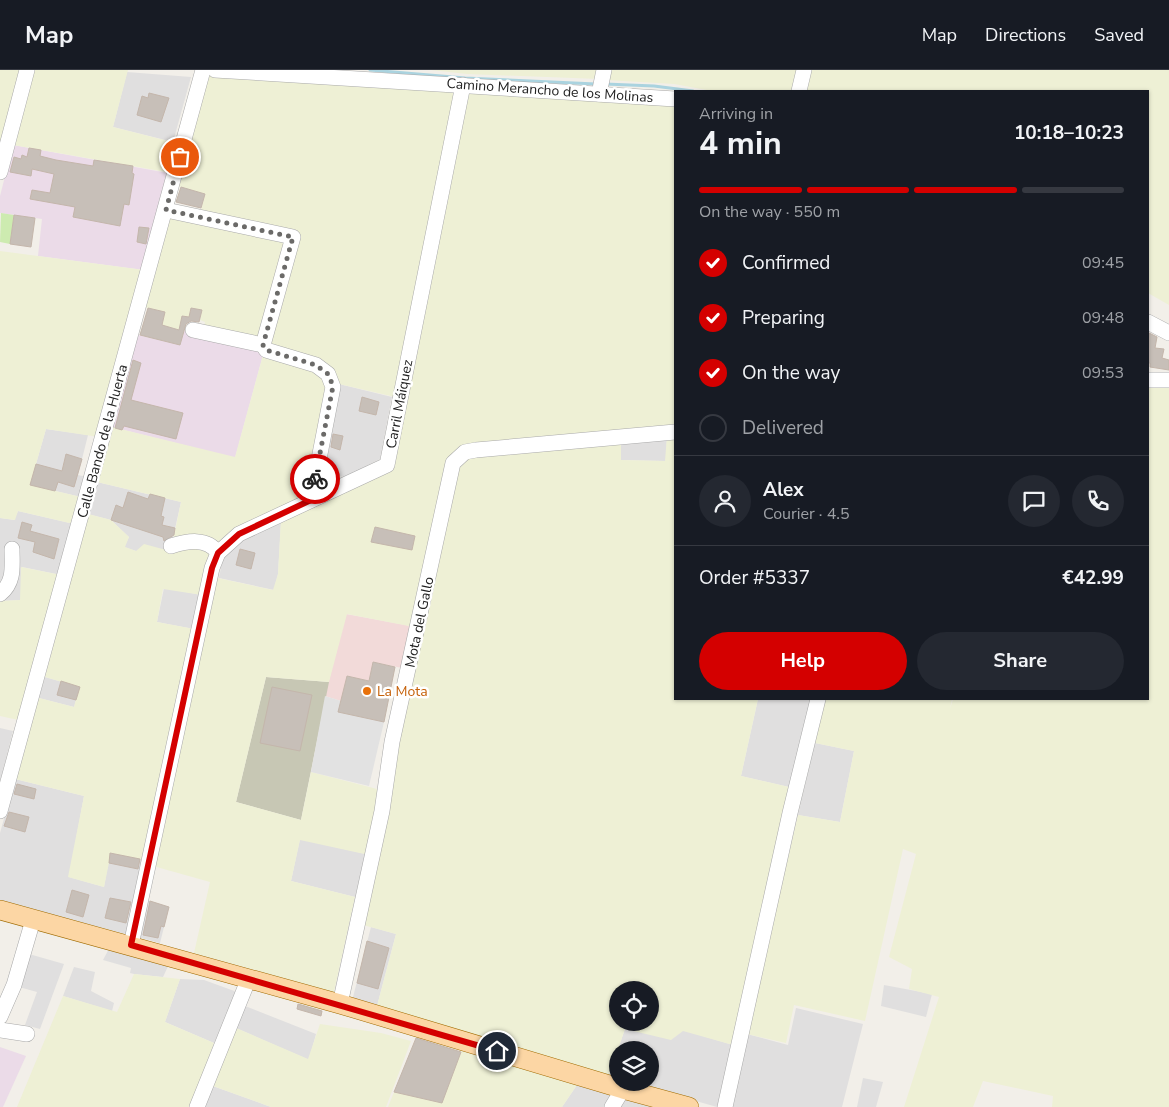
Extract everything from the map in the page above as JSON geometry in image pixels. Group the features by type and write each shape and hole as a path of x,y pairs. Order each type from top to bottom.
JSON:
{"main road":[{"path":"0,910 340,1004 609,1085"},
{"path":"629,1091 689,1107"}],"street":[{"path":"0,172 27,70"},
{"name":"Calle Bando de la Huerta","path":"0,812 166,210 202,70"},
{"name":"Camino Merancho de los Molinas","path":"215,70 420,76 462,85 601,82 674,99"},
{"path":"799,90 804,70"},
{"name":"Carril Máiquez","path":"131,945 212,568 218,553 239,534 387,465 462,85"},
{"path":"166,210 293,237 263,345"},
{"path":"1149,323 1169,334"},
{"path":"193,330 263,345 266,350 316,365 328,374 333,386 311,500"},
{"path":"1149,380 1169,380"},
{"name":"Mota del Gallo","path":"340,1004 382,811 392,742 453,463 465,452 476,450 674,432"},
{"path":"171,546 181,543 199,542 208,544 218,553"},
{"path":"0,594 6,588 12,575 12,549"},
{"path":"725,1107 790,813 818,700"},
{"path":"0,1017 14,984 33,920"},
{"path":"197,1107 249,978"},
{"path":"0,1030 26,1034"},
{"path":"612,1107 621,1091"}],"shaded area":[{"path":"0,70 21,70 0,151"},
{"path":"32,70 128,70 113,127 180,144 172,173 13,145"},
{"path":"431,70 601,70 599,79 467,74"},
{"path":"608,70 799,70 795,90 707,90 674,84 606,80"},
{"path":"809,70 1169,70 1169,305 1149,294 1149,90 804,90"},
{"path":"127,72 191,77 173,142 113,127"},
{"path":"213,73 458,89 395,397 339,384 266,346 297,235 200,214 205,194 178,186 207,76"},
{"path":"466,90 674,102 674,428 458,451 414,627 347,614 329,682 266,677 236,802 301,820 311,772 381,790 369,855 300,840 291,881 355,897 334,992 194,953 210,882 153,866 213,577 273,590 278,574 281,518 379,474"},
{"path":"13,145 168,173 144,270 38,256 42,219 0,213 0,196"},
{"path":"170,213 289,239 261,340 204,329 205,322 200,320 202,310 191,308 189,317 182,316 179,330 162,325 165,312 144,307"},
{"path":"0,251 144,270 99,437 46,429 30,485 81,497 74,524 18,511 15,520 0,518"},
{"path":"184,331 246,344 263,355 235,458 112,427 138,335 180,345"},
{"path":"263,355 304,365 328,381 307,498 219,546 173,540 181,502 97,482 112,427 235,457"},
{"path":"339,384 392,397 380,459 345,477 332,475 329,484 319,489"},
{"path":"1169,384 1169,1107 1052,1107 1053,1096 983,1081 973,1107 904,1107 939,997 909,989 912,969 889,957 916,854 903,849 865,1021 794,1005 786,1043 747,1034 798,815 840,822 854,751 815,743 824,700 952,700 950,709 953,700 1149,700 1149,385"},
{"path":"46,429 88,435 78,475 87,477 81,497 30,485"},
{"path":"667,436 666,461 621,460 621,441"},
{"path":"667,436 674,436 674,700 758,700 741,776 789,787 733,1045 683,1031 671,1040 633,1031 659,1031 659,981 609,981 609,1031 624,1031 621,1041 609,1041 609,1075 377,1006 396,934 363,925 391,773 456,469 463,458 621,441 621,460 665,461"},
{"path":"97,482 181,502 170,551 136,551 124,547 129,537 111,520 88,514"},
{"path":"18,511 74,524 61,575 22,567 21,600 0,601 0,518 14,520"},
{"path":"88,514 111,520 129,537 125,547 136,551 144,544 170,551 193,545 211,553 202,595 163,589 157,622 194,629 144,860 111,853 104,887 68,877 84,796 15,779 39,698 74,707 79,687 45,677"},
{"path":"281,523 278,574 274,590 219,578 222,562 228,551 242,540"},
{"path":"21,567 61,575 23,721 0,716 0,601 20,600"},
{"path":"164,588 202,595 194,629 157,622"},
{"path":"346,614 411,626 402,668 373,662 369,681 347,676 341,701 325,696"},
{"path":"45,677 80,687 74,707 39,698"},
{"path":"266,677 329,682 301,820 236,802"},
{"path":"325,696 341,701 339,712 384,722 369,786 311,772"},
{"path":"758,700 812,700 789,787 741,776"},
{"path":"0,728 13,731 0,782"},
{"path":"815,743 854,751 840,822 798,815"},
{"path":"15,779 84,796 69,877 104,887 110,853 144,860 136,897 169,907 160,943 0,901 0,833"},
{"path":"300,839 366,854 355,897 291,881"},
{"path":"371,927 396,934 377,1006 352,1001"},
{"path":"111,945 171,960 163,977 130,973 131,968 103,960"},
{"path":"29,954 64,964 40,1029 25,1025 37,992 19,987"},
{"path":"74,967 95,972 91,991 114,1003 112,1011 63,996"},
{"path":"134,974 180,979 165,1022 214,1043 192,1107 17,1107 63,996 117,1012"},
{"path":"180,979 204,980 237,992 214,1043 165,1022"},
{"path":"884,985 932,994 926,1017 881,1006"},
{"path":"245,1006 316,1034 309,1060 236,1028"},
{"path":"796,1008 863,1024 842,1107 732,1107 747,1034 788,1045"},
{"path":"320,1024 381,1033 411,1041 386,1107 271,1107 210,1085 236,1028 308,1059"},
{"path":"683,1030 733,1045 717,1107 659,1090 659,1041 621,1041 624,1031"},
{"path":"0,1047 26,1056 3,1107 0,1107"},
{"path":"461,1051 577,1085 562,1107 388,1107 394,1092 442,1103"},
{"path":"863,1078 883,1082 876,1107 857,1107"},
{"path":"210,1085 271,1107 203,1107"},
{"path":"577,1085 654,1107 562,1107"}],"green space":[{"path":"1,213 14,215 10,244 0,242"}],"building":[{"path":"149,93 169,98 161,122 137,115 142,96 148,98"},
{"path":"29,148 41,150 40,156 56,160 93,166 94,160 133,166 132,173 134,174 129,205 124,204 120,226 73,217 75,207 30,199 32,190 50,193 54,174 32,169 31,176 10,172 14,157 21,159 22,155 27,157"},
{"path":"181,187 205,194 201,208 176,202"},
{"path":"14,215 35,218 31,247 10,244"},
{"path":"139,227 149,228 146,244 137,242"},
{"path":"148,308 165,312 162,325 179,330 182,316 189,317 191,308 202,310 199,322 191,321 186,324 180,345 140,335"},
{"path":"1149,333 1157,337 1155,348 1164,349 1162,358 1169,360 1169,370 1150,367"},
{"path":"133,360 141,363 131,400 183,413 176,439 124,426 122,430 115,428"},
{"path":"362,397 379,402 376,415 359,411"},
{"path":"333,434 343,436 340,450 331,447"},
{"path":"66,454 82,459 74,487 58,482 55,491 30,485 36,464 62,471"},
{"path":"128,492 148,499 150,494 165,498 161,516 164,517 162,525 175,528 174,535 164,541 163,537 111,520 116,505 123,508"},
{"path":"22,522 32,525 30,531 59,539 54,559 33,552 35,542 18,538"},
{"path":"375,527 415,536 412,550 371,542"},
{"path":"240,549 255,553 251,569 236,565"},
{"name":"La Mota","path":"373,662 395,667 384,722 338,712 347,676 369,681"},
{"path":"61,681 80,687 76,700 57,695"},
{"path":"272,687 312,695 300,751 260,743"},
{"path":"17,784 36,789 34,799 14,794"},
{"path":"9,812 29,817 25,832 4,826"},
{"path":"110,853 140,859 138,869 109,863"},
{"path":"72,890 89,895 83,917 66,912"},
{"path":"110,898 131,902 126,923 105,918"},
{"path":"150,901 169,907 164,927 161,926 158,938 143,935"},
{"path":"367,941 389,948 378,989 357,983"},
{"path":"298,1004 322,1011 321,1016 297,1009"},
{"path":"416,1038 461,1052 442,1103 394,1092"}],"waterway":[{"path":"370,70 465,78 596,84"},
{"path":"605,84 654,86 685,90"}],"way so far":[{"path":"180,157 166,210 293,237 263,345 266,350 316,365 328,374 333,386 315,479"}],"place":[{"name":"La Mota","path":"367,691"}],"route":[{"path":"315,479 311,500 239,534 218,553 212,568 131,945 497,1051"}]}
